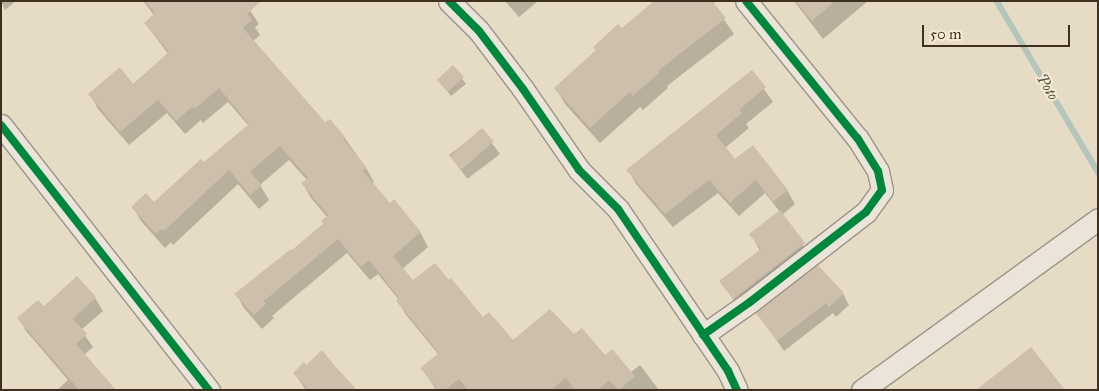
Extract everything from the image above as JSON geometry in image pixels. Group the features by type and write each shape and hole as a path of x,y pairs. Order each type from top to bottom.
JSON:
{"street":[{"path":"449,1 479,31 507,67 579,170 618,209 731,377 737,390"},
{"path":"703,335 750,302 866,212 882,190 878,171 857,138 746,1"},
{"path":"1,125 209,390"},
{"path":"862,390 1098,219"}],"building":[{"path":"145,1 261,1 247,14 252,20 243,28 325,122 330,119 345,137 343,139 367,168 363,171 390,203 394,199 421,232 393,256 413,280 435,263 449,280 451,278 483,317 489,312 513,340 550,309 574,334 582,328 605,355 612,349 635,376 619,390 609,381 598,390 575,390 566,378 551,390 468,390 459,379 445,390 438,390 420,368 439,353 396,301 399,298 369,260 361,267 338,239 264,301 266,304 254,315 234,294 323,224 321,221 328,215 301,183 308,178 280,146 250,172 262,185 250,195 229,170 164,231 162,229 156,234 131,207 146,193 154,202 201,159 204,162 249,124 219,88 195,109 192,107 176,121 158,100 120,132 88,94 120,67 133,84 169,52 144,23 155,13"},
{"path":"654,1 712,1 726,18 659,70 660,72 633,96 630,92 590,128 554,88 596,50 593,47 618,24 622,28"},
{"path":"795,1 835,1 812,21"},
{"path":"453,65 464,77 448,92 437,80"},
{"path":"752,70 766,87 739,110 742,113 716,135 735,159 753,145 788,190 773,202 756,180 730,203 709,180 665,214 626,170"},
{"path":"482,128 494,142 461,170 450,156"},
{"path":"780,210 805,243 733,299 719,281 761,249 749,234"},
{"path":"818,265 844,293 829,307 826,303 777,341 756,313"},
{"path":"77,276 96,297 73,319 87,334 76,344 116,390 79,390 17,318 38,300 44,306"},
{"path":"1031,347 1065,390 976,390"},
{"path":"322,350 357,390 309,390 293,373 304,362 306,365"}],"waterway":[{"name":"Poto","path":"997,1 1098,172"}],"cycle path":[{"path":"449,1 479,31 523,89 579,170 618,209 728,371 737,390"},
{"path":"703,335 750,302 866,212 882,190 878,171 857,138 746,1"},
{"path":"1,125 209,390"}]}
